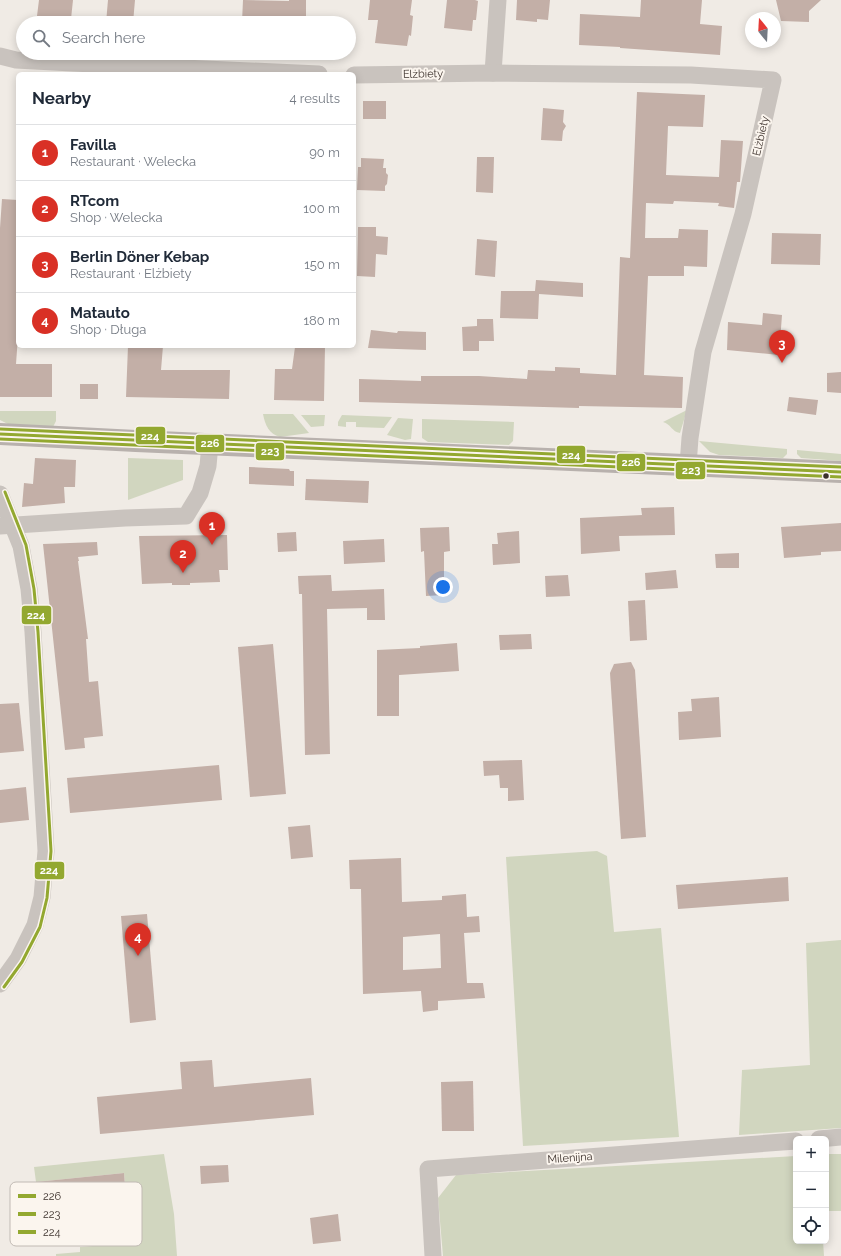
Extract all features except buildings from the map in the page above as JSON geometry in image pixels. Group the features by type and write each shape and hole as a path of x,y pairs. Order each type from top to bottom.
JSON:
{"main road":[{"path":"0,434 841,472"}],"street":[{"path":"493,73 498,0"},
{"path":"0,56 16,60 274,72"},
{"name":"Elżbiety","path":"356,75 493,73 691,75 774,80 743,214 703,352 690,438 688,465"},
{"path":"6,526 125,518 186,516 200,494 208,466 210,444"},
{"path":"0,494 6,526 21,546 30,602 44,806 46,864 42,898 35,925 18,959 0,984"},
{"path":"829,1138 841,1137"},
{"name":"Milenijna","path":"433,1255 428,1169 793,1141"}],"green space":[{"path":"687,410 680,433 663,422"},
{"path":"0,411 56,411 56,421 53,427 12,426 0,420"},
{"path":"263,414 293,414 309,433 280,437 276,436 268,428"},
{"path":"301,415 325,415 324,426 311,427"},
{"path":"342,415 392,417 384,428 356,427 356,422 346,422 346,427 338,426 338,422"},
{"path":"398,418 413,419 411,439 405,440 387,435"},
{"path":"422,419 514,422 513,441 509,445 428,442 422,438"},
{"path":"699,441 787,449 787,454 783,458 719,455 710,452"},
{"path":"797,450 841,454 841,461 801,458 797,454"},
{"path":"128,458 183,460 183,480 128,500"},
{"path":"597,851 607,856 614,932 661,928 679,1137 523,1146 506,857"},
{"path":"841,940 841,1128 739,1135 742,1070 810,1065 806,943"},
{"path":"164,1154 174,1214 177,1256 56,1256 56,1254 80,1252 80,1247 142,1246 142,1182 125,1182 124,1173 36,1182 34,1167"},
{"path":"829,1154 841,1154 841,1211 829,1211"},
{"path":"793,1156 793,1244 823,1244 824,1256 443,1256 438,1198 456,1175"}],"transit line":[{"name":"224","path":"0,429 841,467"},
{"name":"226","path":"0,434 841,472"},
{"name":"223","path":"0,439 841,477"},
{"name":"224","path":"4,987 22,962 40,927 47,898 51,851 38,632 34,589 26,545 5,492"}],"place":[{"name":"Berlin Döner Kebap","path":"782,363"},
{"name":"Favilla","path":"212,545"},
{"name":"RTcom","path":"183,573"},
{"name":"Matauto","path":"138,956"}]}
